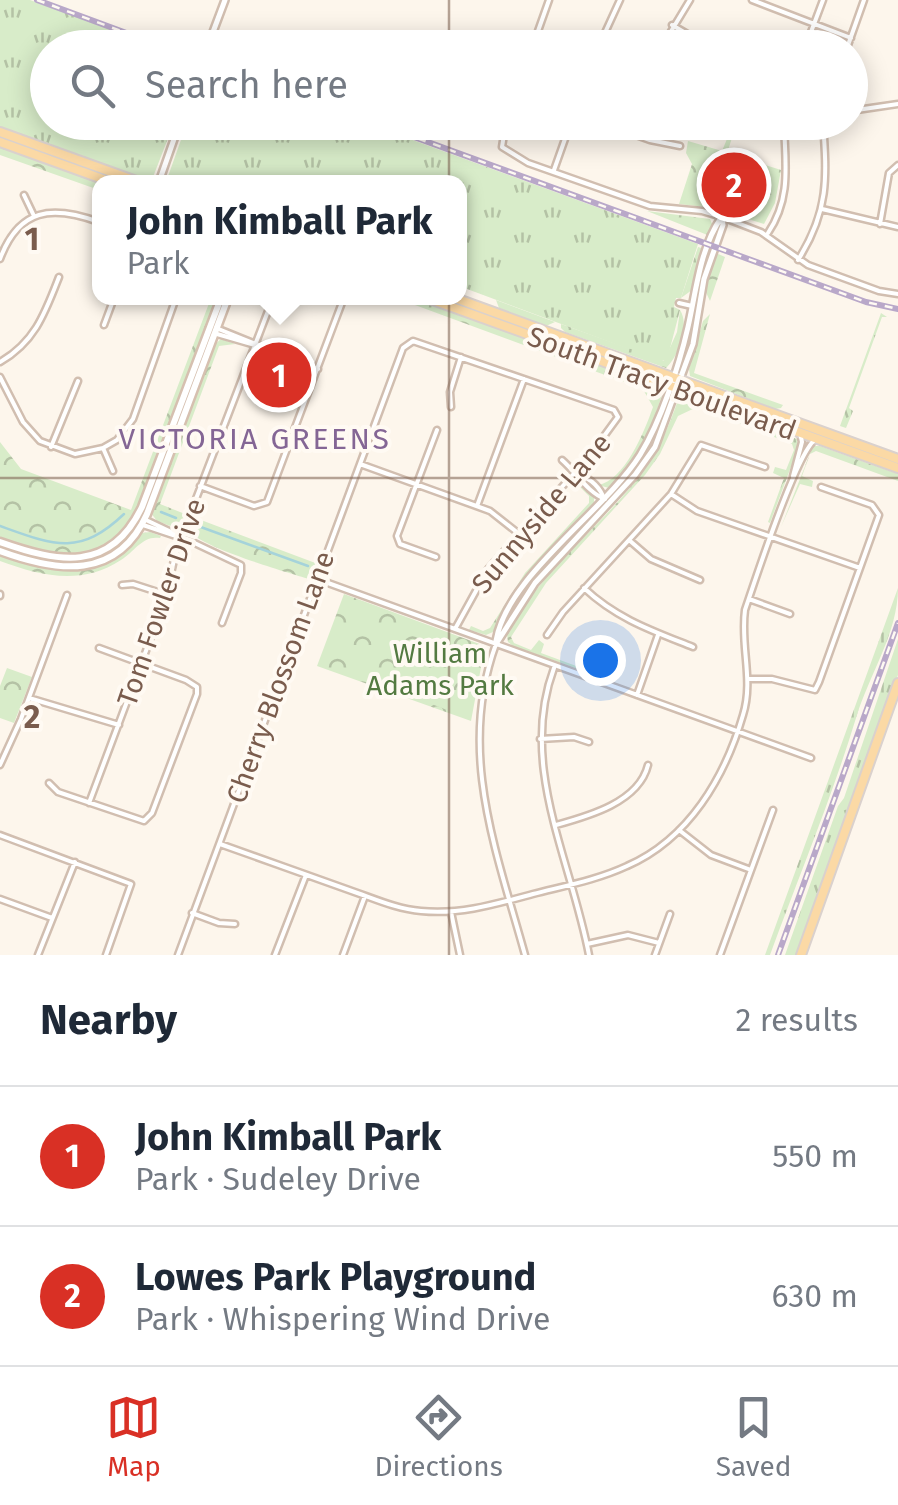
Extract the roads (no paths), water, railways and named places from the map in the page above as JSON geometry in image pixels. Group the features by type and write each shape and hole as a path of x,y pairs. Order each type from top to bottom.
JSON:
{"main road":[{"path":"0,132 120,175"},
{"path":"0,142 92,175"},
{"name":"South Tracy Boulevard","path":"467,301 556,330 675,383 898,468"},
{"path":"0,552 47,567 80,567 120,549 141,520 222,305"},
{"name":"South Tracy Boulevard","path":"447,305 898,459"},
{"path":"0,542 46,558 81,558 108,546 141,520"},
{"path":"801,955 898,683"}],"street":[{"path":"214,30 225,0"},
{"path":"539,30 550,0"},
{"path":"606,30 620,0"},
{"path":"669,30 690,0"},
{"path":"752,0 828,30"},
{"path":"812,30 823,0"},
{"path":"853,30 864,0"},
{"path":"672,24 682,30"},
{"path":"868,108 898,104"},
{"path":"161,175 174,140"},
{"path":"503,140 502,147 528,163 655,208 702,211 722,217 766,235 798,260 898,294"},
{"path":"553,171 564,140"},
{"path":"650,140 680,146"},
{"path":"766,235 786,188 785,140"},
{"path":"798,260 822,209 827,168 825,140"},
{"path":"880,224 889,173 898,165"},
{"path":"24,195 34,216"},
{"path":"822,209 898,226"},
{"path":"0,259 15,231 34,216 61,212 92,220"},
{"path":"675,383 700,270 722,217"},
{"path":"525,955 482,791 478,744 481,694 496,644 536,583 607,501 642,452 697,332 702,286 723,225 722,217"},
{"path":"0,362 20,349 38,329 59,277"},
{"path":"679,303 692,306"},
{"path":"104,325 111,305"},
{"path":"0,376 23,422 50,448 80,454 103,448 121,436 132,419 173,305"},
{"name":"Tom Fowler Drive","path":"89,803 167,595 181,536 270,305"},
{"path":"200,486 254,506 268,500 341,305"},
{"path":"214,329 246,345 318,368"},
{"name":"Cherry Blossom Lane","path":"178,955 403,348 417,341 461,357"},
{"path":"451,407 450,392 461,357"},
{"name":"Sunnyside Lane","path":"455,629 475,588 518,532 618,417 614,410 461,357"},
{"path":"478,506 524,378"},
{"path":"50,448 78,381"},
{"path":"436,557 397,540 437,430"},
{"path":"793,477 802,442 800,433"},
{"path":"218,843 398,907 450,912 510,900 630,866 679,830 712,790 738,731 748,697 742,630 748,599 793,477 808,444 816,439"},
{"path":"547,635 584,588 672,494 701,445 765,467"},
{"path":"103,448 113,470"},
{"path":"562,460 602,492 607,501"},
{"path":"360,464 478,506 500,516 518,532"},
{"path":"748,679 772,679 815,690 878,511 872,505 821,487"},
{"path":"672,494 696,511 860,568"},
{"path":"141,520 241,564 222,623"},
{"path":"629,540 651,559 700,580"},
{"path":"317,579 811,758"},
{"path":"122,585 133,584 167,595"},
{"path":"584,588 614,613 693,648"},
{"path":"1,764 67,595"},
{"path":"748,599 790,614"},
{"path":"637,695 658,635"},
{"path":"49,783 58,792 144,822 197,688 186,680 99,648"},
{"path":"554,666 544,698 541,770 589,955"},
{"path":"28,698 119,725"},
{"path":"540,738 574,737 589,742"},
{"path":"556,825 609,806 639,784 648,765"},
{"path":"720,955 773,810"},
{"path":"679,830 711,856 751,870"},
{"path":"0,834 130,884 106,955"},
{"path":"38,955 76,862"},
{"path":"276,955 306,875"},
{"path":"343,955 365,896"},
{"path":"0,899 54,919"},
{"path":"450,912 460,955"},
{"path":"192,913 234,924"},
{"path":"654,955 670,914"},
{"path":"587,944 628,935 659,943"}],"waterway":[{"path":"161,512 176,518"},
{"path":"0,526 51,542 79,542 108,528 124,514"},
{"path":"198,526 308,566"}],"railway":[{"path":"37,0 118,30"},
{"path":"422,140 866,302 898,309"},
{"path":"778,955 898,623"}],"place":[{"name":"Lowes Park Playground","path":"734,185"},
{"name":"John Kimball Park","path":"279,375"}],"district":[{"name":"VICTORIA GREENS","path":"255,439"}],"park label":[{"name":"William Adams Park","path":"440,669"}]}
